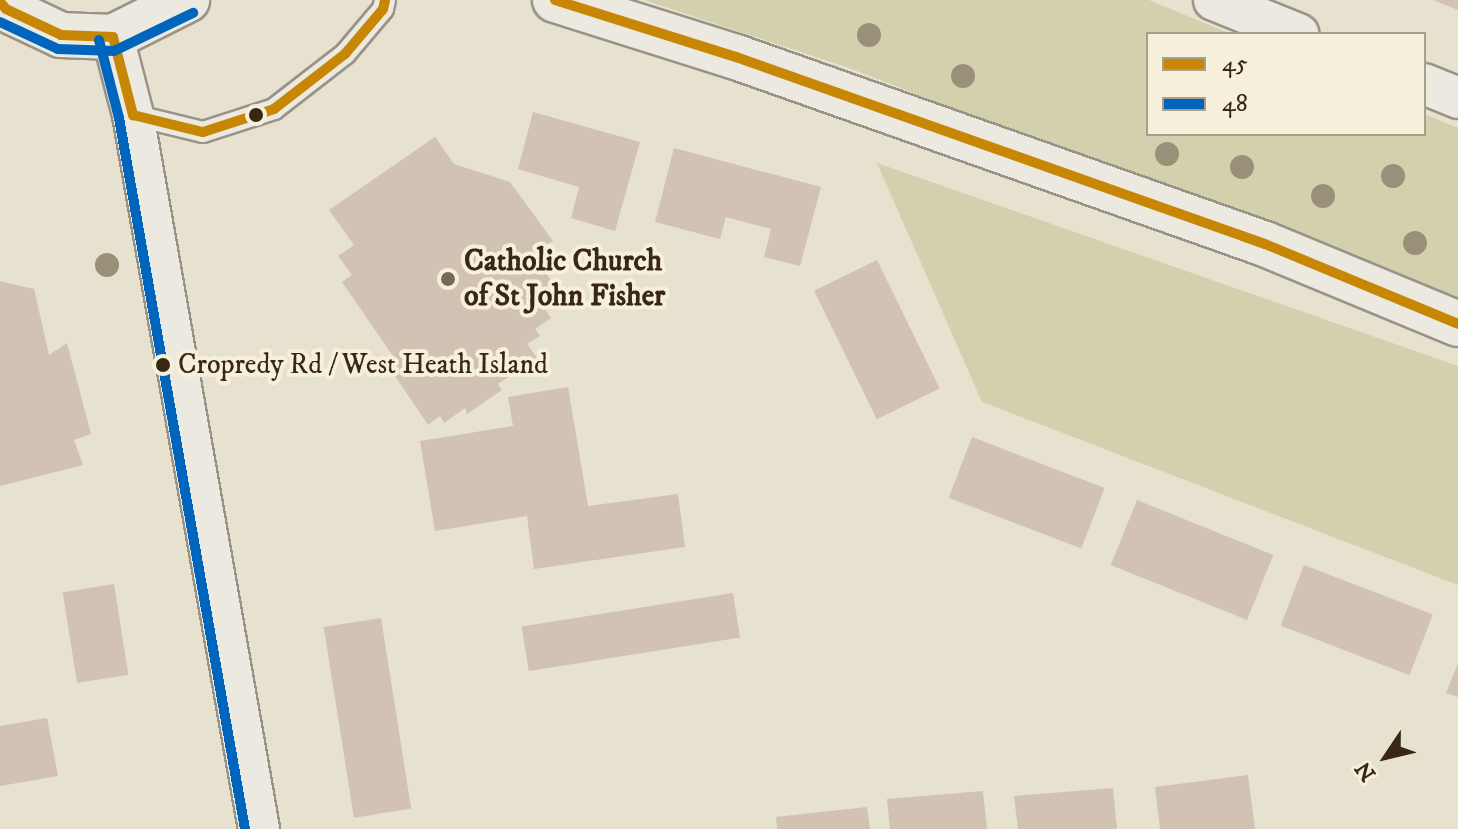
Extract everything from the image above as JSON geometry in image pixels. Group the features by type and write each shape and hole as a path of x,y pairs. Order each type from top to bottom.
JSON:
{"street":[{"path":"2,7 61,35 113,37 187,0"},
{"path":"555,0 736,57 1250,239 1458,324"},
{"path":"1214,0 1293,32"},
{"path":"113,37 133,115 254,828"},
{"path":"1426,85 1458,98"}],"lane":[{"path":"133,115 203,132 274,109 345,54 383,9 385,0"}],"shaded area":[{"path":"644,0 1149,0 1226,32 1146,32 1146,136 1426,136 1426,115 1458,128 1458,304 849,68"},
{"path":"877,163 1458,366 1458,585 982,402"}],"building":[{"path":"1433,0 1458,0 1458,10"},
{"path":"533,112 640,142 615,231 571,218 579,187 518,169"},
{"name":"Catholic Church of St John Fisher","path":"435,137 454,164 510,182 553,241 542,247 554,263 544,269 556,290 540,302 551,318 535,329 540,336 527,344 537,358 498,384 502,390 467,414 465,408 444,423 440,416 428,425 389,367 397,362 342,282 352,275 338,256 354,245 329,210"},
{"path":"674,148 821,187 800,266 764,257 771,229 726,217 720,239 655,222"},
{"path":"877,260 940,389 877,419 814,291"},
{"path":"0,281 34,289 49,355 67,343 91,434 74,440 83,465 0,486"},
{"path":"568,387 588,506 678,494 685,547 534,569 527,516 435,531 420,441 513,426 508,397"},
{"path":"972,437 1105,488 1081,549 949,498"},
{"path":"1137,500 1273,555 1247,620 1111,565"},
{"path":"1304,565 1433,614 1410,675 1281,626"},
{"path":"114,584 128,675 77,683 63,592"},
{"path":"733,593 740,637 529,671 522,626"},
{"path":"381,618 411,809 354,818 324,627"},
{"path":"1458,663 1458,697 1446,693"},
{"path":"47,718 58,776 0,786 0,726"},
{"path":"1248,775 1255,829 1160,829 1155,787"},
{"path":"1113,788 1117,829 1018,829 1014,796"},
{"path":"983,791 987,829 890,829 887,799"},
{"path":"867,807 870,829 777,829 776,817"}],"transit line":[{"name":"45","path":"0,2 6,9 61,35 113,37 133,115 203,132 274,109 345,54 383,9 385,0"},
{"name":"45","path":"555,0 736,57 1265,244 1458,324"},
{"name":"48","path":"0,22 58,49 114,51 193,13"},
{"name":"48","path":"99,40 119,118 245,829"}],"place":[{"name":"Catholic Church of St John Fisher","path":"448,279"},
{"name":"Cropredy Rd / West Heath Island","path":"163,365"}]}
